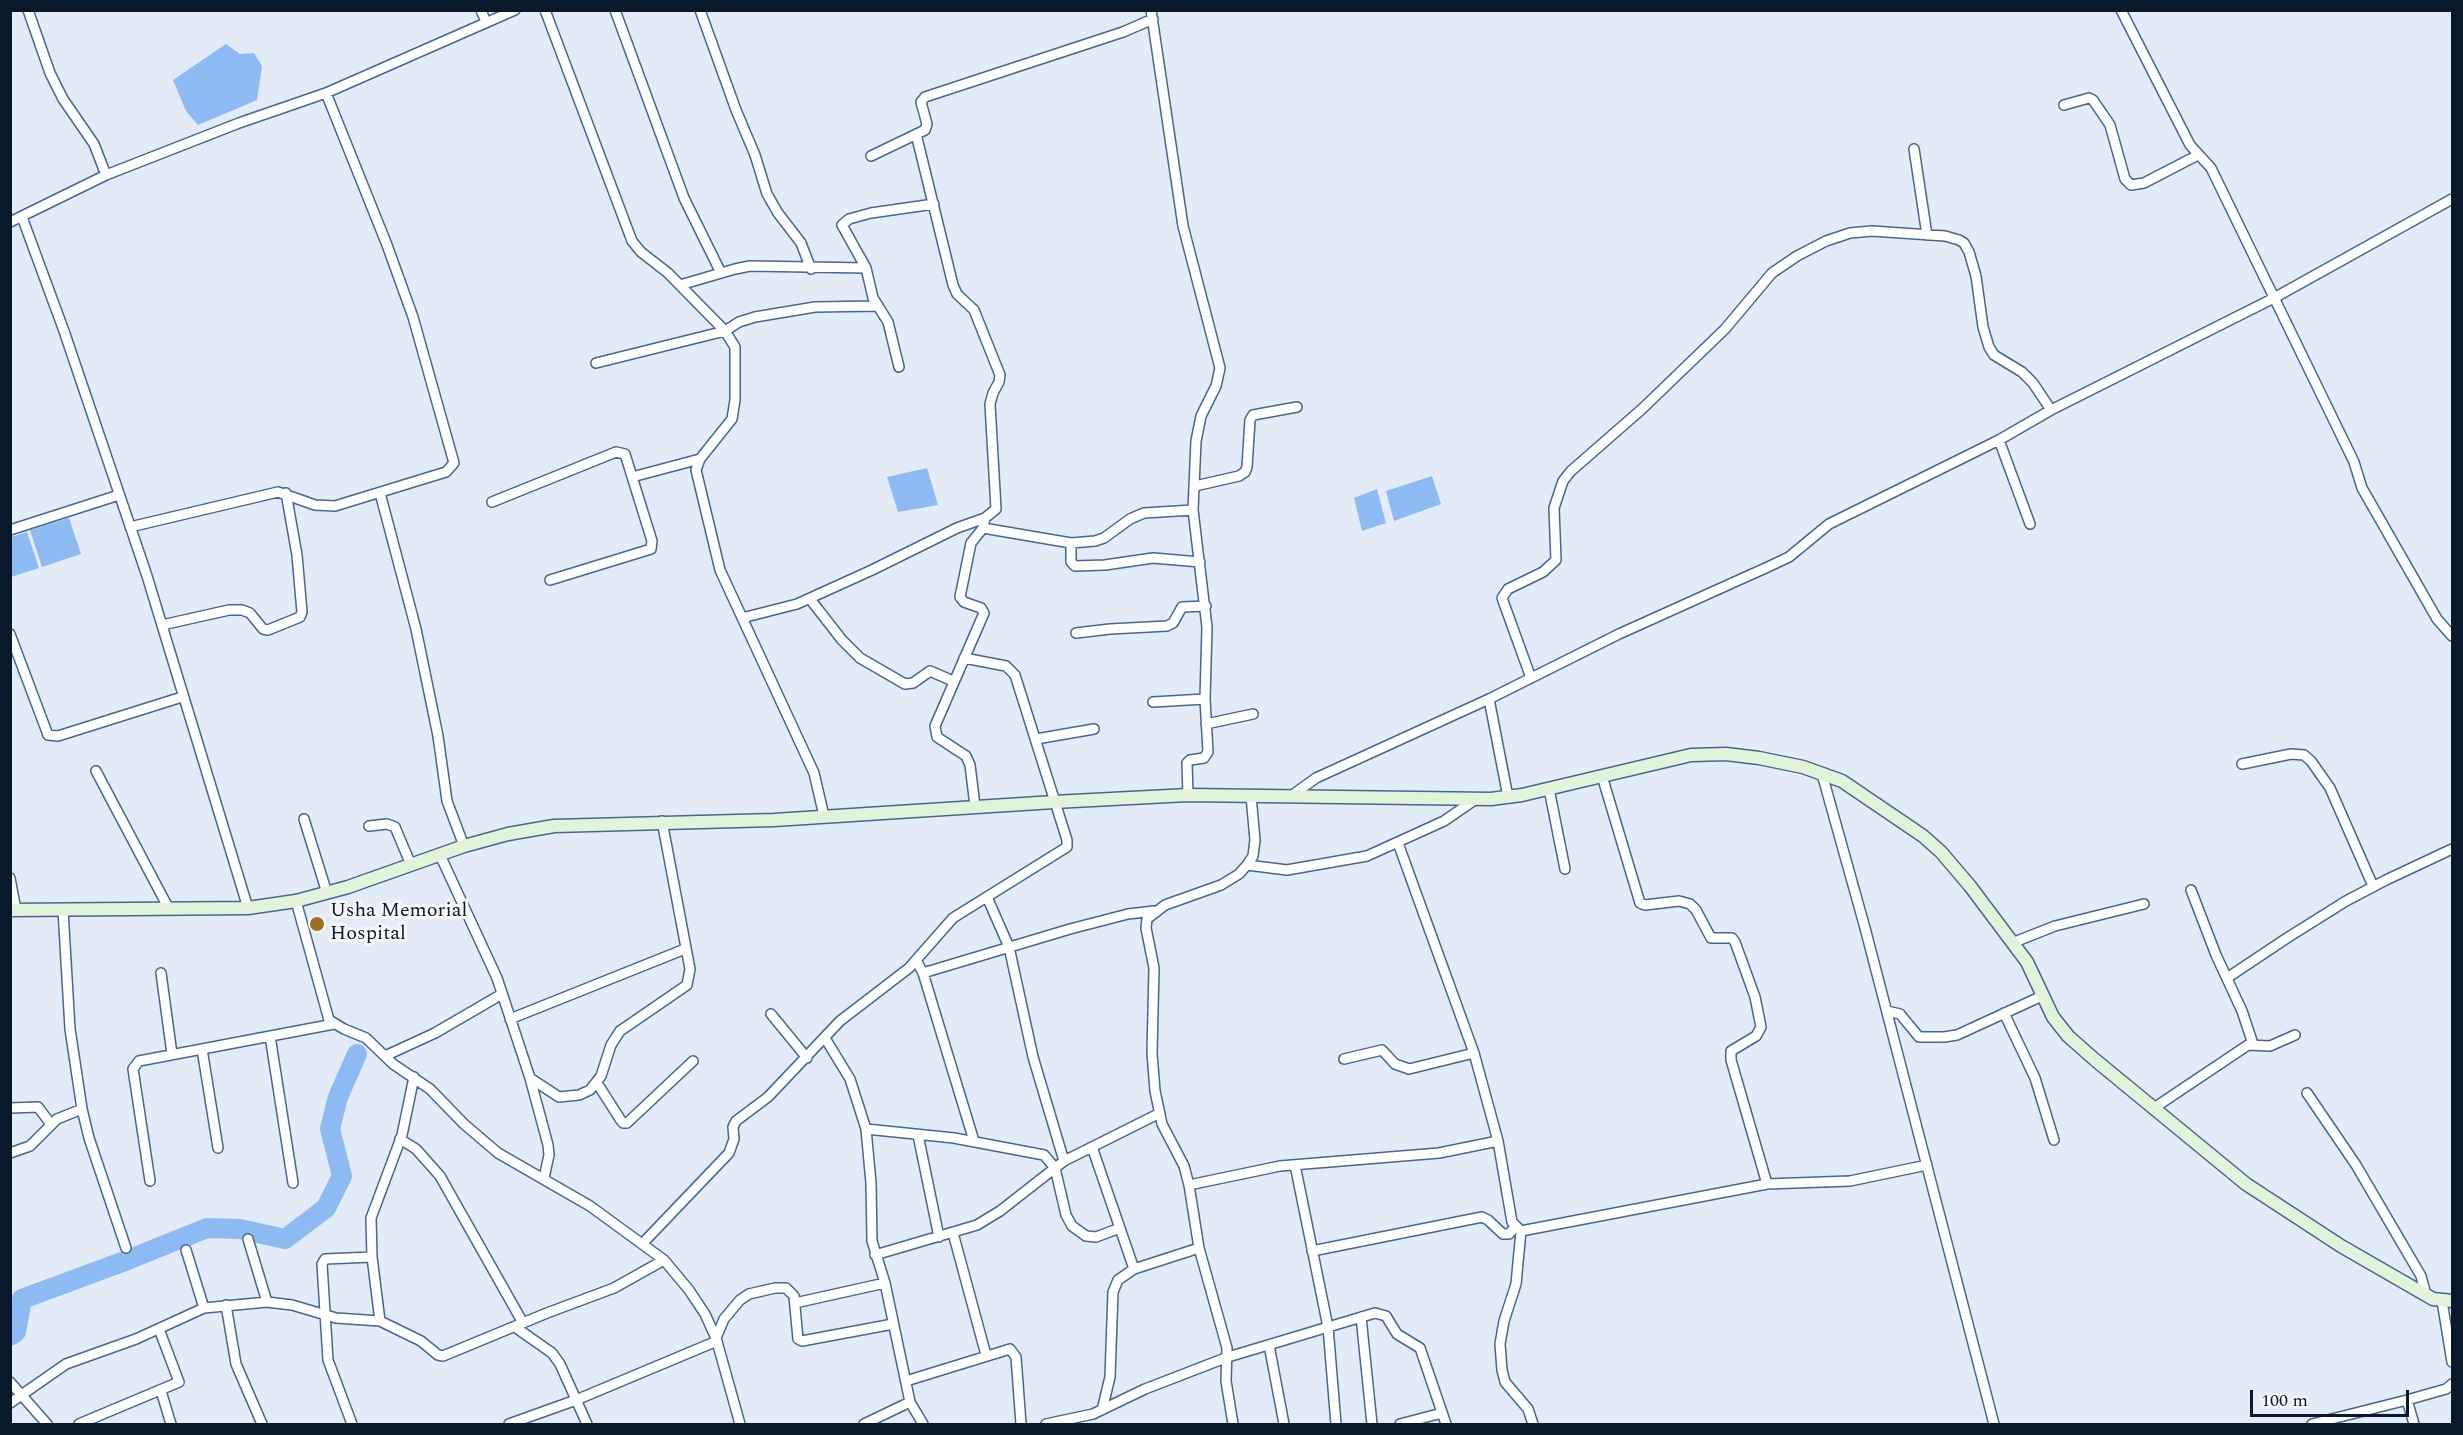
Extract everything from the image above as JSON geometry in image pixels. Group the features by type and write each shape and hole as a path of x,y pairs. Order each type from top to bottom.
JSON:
{"street":[{"path":"28,10 50,73 63,99 94,144 106,175"},
{"path":"481,10 486,22"},
{"path":"10,222 106,175 239,123 326,93 515,10"},
{"path":"545,10 632,241 680,285 732,341 736,354 732,418 700,459 696,470 715,555 814,772 824,816"},
{"path":"615,10 684,198 721,273"},
{"path":"700,10 755,155 767,194 801,243 811,269"},
{"path":"2121,10 2176,117 2198,155 2211,168 2354,462 2362,488 2437,619 2452,636"},
{"path":"871,156 927,128 921,102 925,97 1123,32 1152,15 1183,226 1220,368 1216,386 1201,416 1196,441 1193,510 1206,606 1205,699 1208,755 1187,763 1188,795"},
{"path":"130,527 278,492 327,507 446,472 454,463 454,456 412,317 387,245 326,93"},
{"path":"2064,105 2089,98 2093,100 2109,125 2125,179 2131,185 2144,183 2198,155"},
{"path":"916,134 953,285 957,294 974,310 1000,375 990,404 997,503 993,513 971,543 960,597 964,602 981,608 984,613 935,726 937,737 966,756 970,765 975,806"},
{"path":"1914,149 1928,235"},
{"path":"1291,796 1316,778 1489,699 1619,634 1770,567 1794,553 1829,525 1999,441 2051,410 2274,298 2452,199"},
{"path":"899,367 888,322 873,298 866,268 843,229 844,221 871,213 934,204"},
{"path":"22,217 64,331 130,527 248,908"},
{"path":"1531,678 1504,606 1503,594 1508,589 1543,572 1556,560 1554,508 1560,487 1571,471 1642,410 1725,329 1772,273 1797,256 1826,241 1850,233 1872,231 1945,236 1964,243 1976,276 1983,327 1989,347 1994,355 2027,378 2051,410"},
{"path":"680,285 750,266 811,269 866,268"},
{"path":"596,363 725,331 747,320 789,310 815,307 877,306"},
{"path":"1195,486 1239,476 1245,472 1250,420 1253,415 1297,407"},
{"path":"1999,441 2030,524"},
{"path":"492,502 616,452 625,454 652,541 651,549 550,580"},
{"path":"632,477 700,459"},
{"path":"162,625 229,610 242,610 250,613 263,629 268,630 300,617 302,612 297,555 286,493"},
{"path":"380,493 416,629 438,736 447,801 464,846"},
{"path":"10,530 119,495"},
{"path":"742,618 810,599 957,528 984,523 1071,543 1104,538 1130,519 1144,513 1193,510"},
{"path":"1071,543 1071,562 1075,566 1105,566 1153,558 1200,562"},
{"path":"810,599 853,652 905,684 913,683 930,671 953,681"},
{"path":"1076,633 1167,626 1173,623 1182,607 1206,606"},
{"path":"10,634 45,732 51,736 182,697"},
{"path":"643,1243 685,1202 729,1153 734,1139 733,1127 736,1121 768,1097 840,1021 900,976 953,918 1067,847 1067,840 1020,684 1006,666 964,658"},
{"path":"1152,702 1205,699"},
{"path":"1489,699 1508,797"},
{"path":"1206,724 1253,714"},
{"path":"1036,739 1094,729"},
{"path":"10,878 13,910 248,908 296,901 327,893 464,846 508,834 554,826 662,821 774,820 975,806 1188,795 1476,799 1508,797 1549,789 1691,755 1726,754 1803,767 1842,781 1932,844 1970,885 2026,963 2052,1017 2068,1036 2154,1108 2246,1184 2341,1246 2426,1295 2447,1301 2452,1362"},
{"path":"2242,764 2291,754 2304,756 2311,761 2330,788 2373,886"},
{"path":"96,771 169,909"},
{"path":"1822,774 1887,1011 1994,1425"},
{"path":"1602,776 1640,903 1645,905 1679,901 1690,904 1696,910 1711,938 1732,938 1735,942 1755,997 1761,1027 1756,1036 1731,1051 1731,1060 1767,1184"},
{"path":"1549,789 1565,869"},
{"path":"1233,1425 1226,1381 1228,1357 1199,1248 1189,1185 1184,1166 1162,1124 1155,1091 1152,1053 1154,968 1146,928 1147,919 1154,911 1221,885 1239,874 1248,865 1253,856 1255,840 1251,796"},
{"path":"1248,865 1287,870 1367,855 1444,821 1476,799"},
{"path":"304,819 327,893"},
{"path":"530,1078 559,1097 579,1095 597,1083 620,1031 687,985 690,969 662,821"},
{"path":"369,826 387,824 395,827 411,865"},
{"path":"1398,843 1474,1053 1498,1141 1512,1222 1518,1229 1516,1284 1504,1321 1500,1344 1501,1361 1505,1382 1528,1409 1533,1425"},
{"path":"2227,978 2287,938 2373,886 2452,849"},
{"path":"440,855 502,994 530,1078 548,1145 549,1155 544,1178"},
{"path":"2191,890 2247,1022 2253,1044"},
{"path":"987,897 1009,947 1033,1057 1064,1161"},
{"path":"296,901 327,1016 334,1024 366,1038 385,1056 430,1089 485,1143 512,1162 590,1206 664,1260 705,1314 716,1340 740,1425"},
{"path":"2012,943 2055,926 2144,904"},
{"path":"63,910 70,1029 82,1109 88,1138 126,1248"},
{"path":"923,974 1128,914 1154,911"},
{"path":"510,1019 685,949"},
{"path":"916,960 923,974 975,1142"},
{"path":"161,973 172,1054"},
{"path":"385,1056 435,1033 502,994"},
{"path":"1887,1011 1900,1014 1912,1032 1925,1038 1957,1035 2043,996"},
{"path":"2004,1013 2035,1078 2054,1140"},
{"path":"771,1014 807,1058"},
{"path":"150,1181 133,1069 139,1061 334,1024"},
{"path":"2154,1108 2236,1051 2253,1044 2270,1046 2295,1035"},
{"path":"270,1036 293,1183"},
{"path":"825,1038 850,1079 866,1129 871,1183 872,1241 885,1283 910,1402 923,1425"},
{"path":"202,1049 218,1148"},
{"path":"1344,1059 1382,1050 1400,1066 1417,1069 1474,1053"},
{"path":"597,1083 620,1119 623,1123 627,1123 693,1061"},
{"path":"380,1321 372,1257 371,1218 401,1137 414,1077"},
{"path":"2307,1093 2356,1165 2421,1276 2426,1295"},
{"path":"10,1108 38,1107 50,1124"},
{"path":"10,1153 30,1146 50,1124 82,1109"},
{"path":"875,1255 977,1225 1000,1211 1064,1161 1160,1113"},
{"path":"866,1129 975,1142 1044,1155 1055,1168 1066,1215 1072,1226 1086,1236 1096,1237 1120,1228"},
{"path":"918,1135 939,1237"},
{"path":"401,1137 417,1149 440,1176 519,1325 552,1353 560,1364 587,1425"},
{"path":"1189,1185 1237,1174 1295,1165 1439,1153 1498,1141"},
{"path":"1092,1147 1134,1269"},
{"path":"1295,1165 1328,1328 1336,1425"},
{"path":"1312,1251 1482,1217 1503,1234 1509,1234 1518,1229 1767,1184 1850,1181 1927,1166"},
{"path":"953,1233 986,1355"},
{"path":"248,1239 267,1302"},
{"path":"1102,1410 1110,1377 1113,1292 1123,1275 1134,1269 1199,1248"},
{"path":"186,1251 204,1308"},
{"path":"352,1425 327,1360 323,1261 372,1257"},
{"path":"10,1403 66,1364 159,1329 204,1308 267,1302 292,1305 324,1315 380,1321 411,1335 438,1355 443,1356 614,1288 664,1260"},
{"path":"795,1303 885,1283"},
{"path":"509,1425 576,1400 716,1340 733,1307 748,1294 786,1288 794,1296 798,1339 802,1341 893,1324"},
{"path":"226,1305 236,1365 262,1425"},
{"path":"1046,1425 1093,1414 1145,1389 1228,1357 1375,1313 1386,1316 1397,1334 1420,1348 1446,1425"},
{"path":"1361,1317 1372,1425"},
{"path":"79,1425 176,1385 179,1379 159,1329"},
{"path":"1269,1345 1284,1425"},
{"path":"906,1381 1010,1349 1016,1357 1021,1425"},
{"path":"10,1382 47,1425"},
{"path":"2312,1425 2446,1389 2452,1384"},
{"path":"161,1391 171,1425"},
{"path":"2407,1400 2414,1425"},
{"path":"864,1425 910,1402"},
{"path":"1400,1425 1442,1413"}],"water":[{"path":"226,44 240,54 254,53 262,66 257,100 198,125 186,111 173,80"},
{"path":"927,468 938,505 898,512 887,477"},
{"path":"1432,476 1441,504 1394,521 1386,491"},
{"path":"1377,489 1386,523 1362,531 1354,498"},
{"path":"69,518 81,554 42,567 30,530"},
{"path":"27,532 39,568 11,577 11,537"}],"waterway":[{"path":"10,1336 16,1332 22,1299 207,1228 240,1229 285,1239 326,1208 342,1176 330,1129 338,1097 357,1054"}],"place":[{"name":"Usha Memorial Hospital","path":"317,924"}]}
